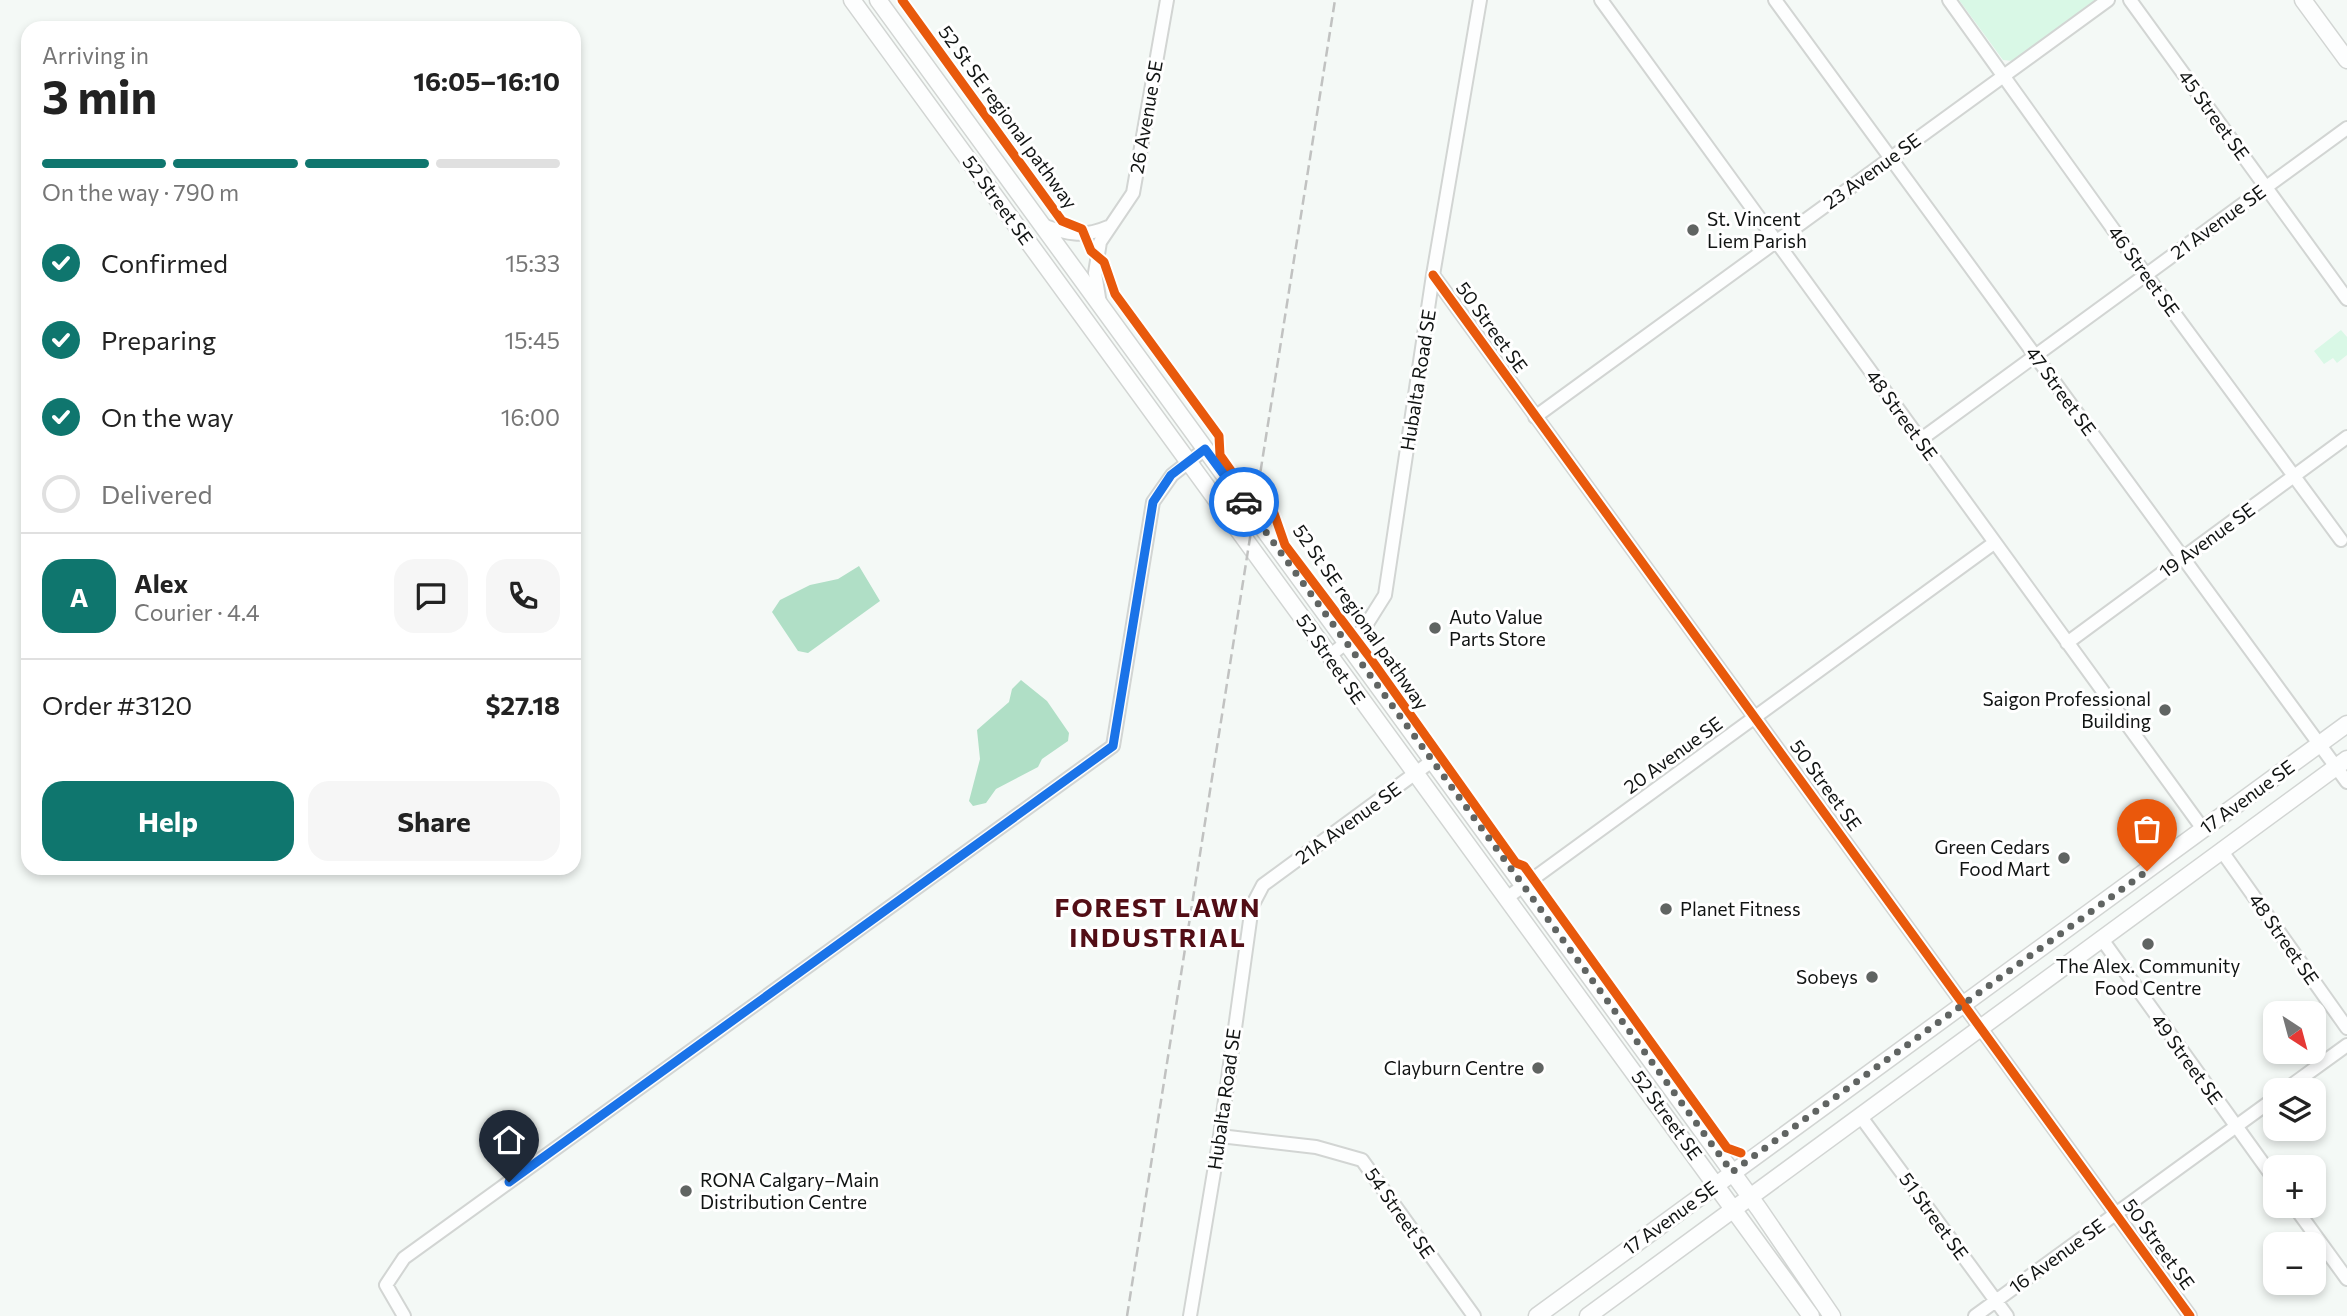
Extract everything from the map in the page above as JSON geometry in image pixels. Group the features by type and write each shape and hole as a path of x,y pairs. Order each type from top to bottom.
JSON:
{"main road":[{"name":"52 Street SE","path":"852,0 1811,1316"},
{"name":"52 Street SE","path":"878,0 1732,1172 1832,1316"},
{"path":"2303,0 2347,60"},
{"name":"17 Avenue SE","path":"1537,1316 2347,724"},
{"name":"17 Avenue SE","path":"1588,1316 2341,763"}],"street":[{"name":"26 Avenue SE","path":"1101,305 1096,273 1100,242 1133,193 1167,0"},
{"name":"Hubalta Road SE","path":"1329,656 1363,630 1385,594 1433,275 1480,0"},
{"name":"48 Street SE","path":"1601,0 2203,829"},
{"name":"47 Street SE","path":"1774,0 2319,744 2341,763 2347,782"},
{"name":"46 Street SE","path":"1950,0 2146,275 2341,540"},
{"name":"23 Avenue SE","path":"1535,417 2108,0"},
{"name":"45 Street SE","path":"2130,0 2347,299"},
{"name":"21 Avenue SE","path":"1920,440 2347,128"},
{"path":"1042,225 1068,234 1084,236 1108,227"},
{"name":"50 Street SE","path":"1433,275 2190,1316"},
{"name":"19 Avenue SE","path":"2067,643 2347,438"},
{"path":"404,1316 386,1285 404,1258 1113,746 1153,502 1171,475 1205,449"},
{"name":"20 Avenue SE","path":"1508,897 1994,543"},
{"name":"21A Avenue SE","path":"1264,885 1432,761"},
{"name":"48 Street SE","path":"2221,850 2347,1028"},
{"name":"Hubalta Road SE","path":"1190,1316 1220,1136 1252,906 1264,885"},
{"name":"49 Street SE","path":"2101,938 2263,1163"},
{"path":"2302,1078 2347,1045"},
{"name":"16 Avenue SE","path":"1975,1316 2263,1107"},
{"name":"51 Street SE","path":"1861,1117 2007,1316"},
{"name":"54 Street SE","path":"1220,1136 1316,1147 1362,1160 1474,1316"},
{"path":"2303,1218 2347,1279"}],"shaded area":[{"path":"1959,0 2097,0 2013,61 2003,60"},
{"path":"2341,330 2347,337 2347,355 2337,363 2333,358 2324,364 2314,351"},
{"path":"859,566 880,601 808,653 798,651 772,612 780,600 810,585 838,579"},
{"path":"1021,680 1047,701 1069,733 1068,741 1042,759 1038,767 996,789 986,803 973,806 969,801 980,759 977,730 1009,702 1012,689"}],"railway":[{"path":"1127,1316 1335,0"}],"cycle path":[{"name":"52 St SE regional pathway","path":"902,0 1062,221 1082,229 1091,251 1104,262 1115,294 1219,436 1220,455 1244,489 1269,499 1285,545 1368,655 1516,863 1524,866 1727,1148 1741,1153"},
{"path":"1433,275 2190,1316"}],"way so far":[{"path":"1244,502 1732,1172 2147,871"}],"place":[{"name":"St. Vincent Liem Parish","path":"1693,230"},
{"name":"Auto Value Parts Store","path":"1435,628"},
{"name":"Saigon Professional Building","path":"2165,710"},
{"name":"Green Cedars Food Mart","path":"2064,858"},
{"name":"Planet Fitness","path":"1666,909"},
{"name":"The Alex. Community Food Centre","path":"2148,944"},
{"name":"Sobeys","path":"1872,977"},
{"name":"Clayburn Centre","path":"1538,1068"},
{"name":"RONA Calgary–Main Distribution Centre","path":"686,1191"}],"district":[{"name":"FOREST LAWN INDUSTRIAL","path":"1158,923"}],"route":[{"path":"509,1182 1113,746 1153,502 1171,475 1205,449 1244,502"}]}
